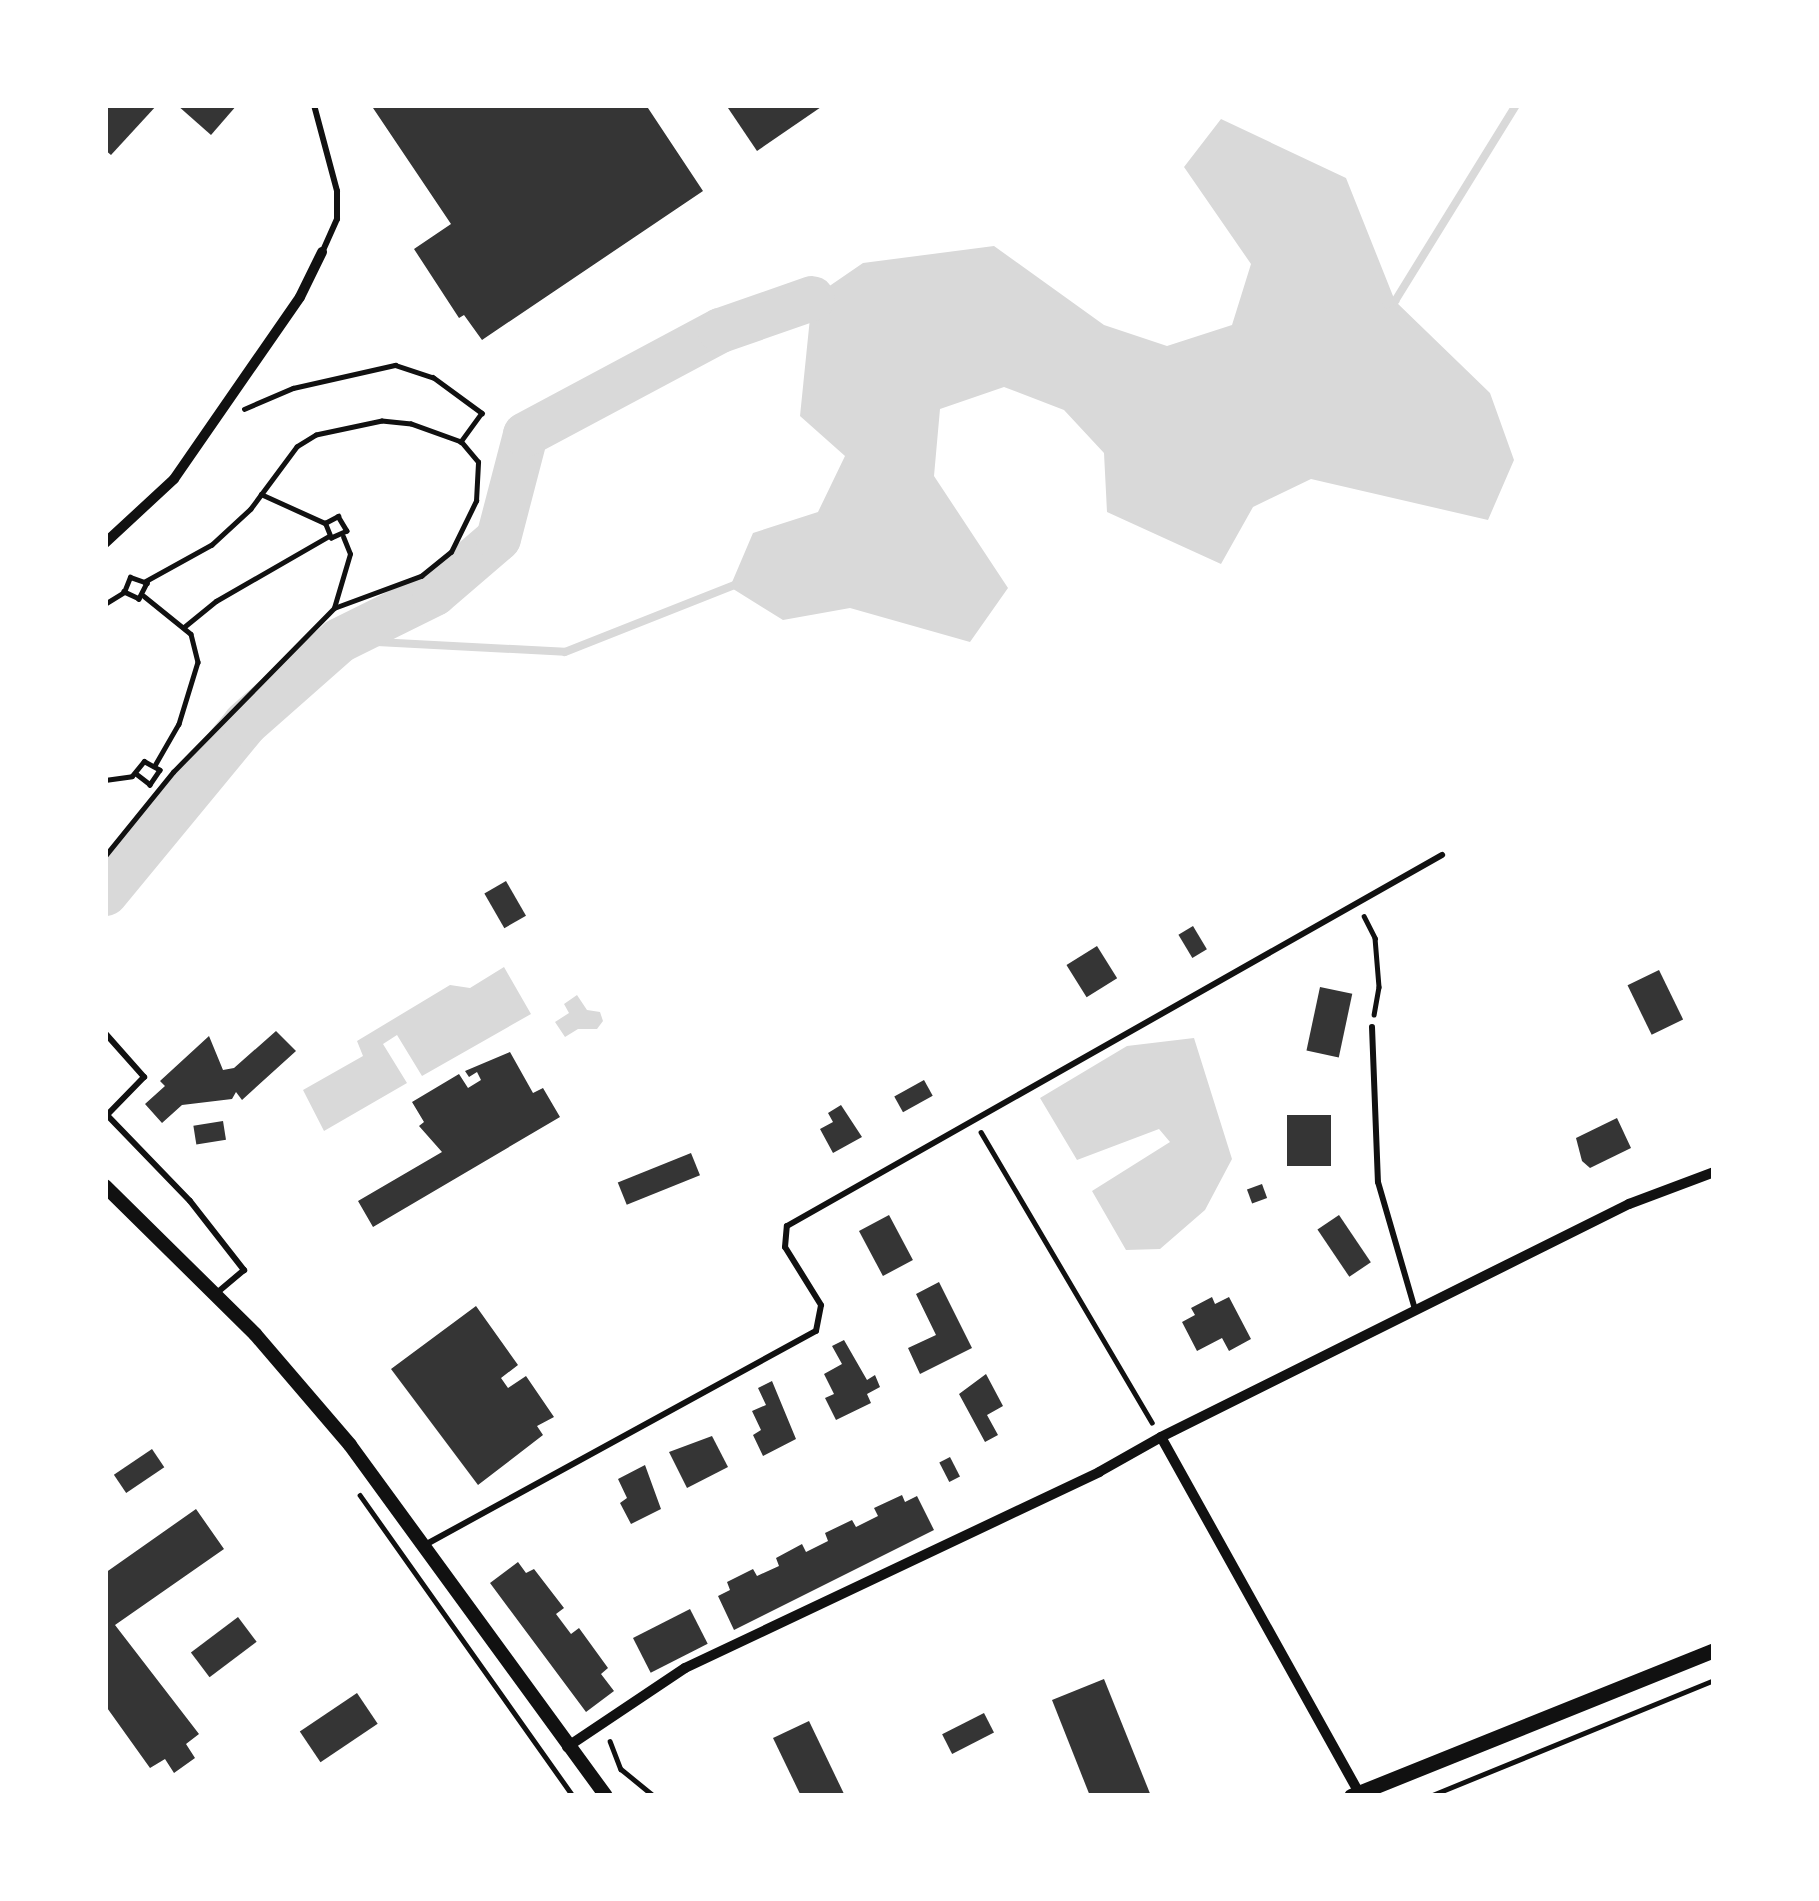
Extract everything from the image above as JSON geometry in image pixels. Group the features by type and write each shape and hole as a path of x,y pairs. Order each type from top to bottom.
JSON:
{"main road":[{"path":"1355,1794 1714,1650"}],"street":[{"path":"105,542 174,479 276,332 322,252"},
{"path":"567,1747 685,1668 1099,1472 1629,1204 1714,1172"},
{"path":"105,1186 214,1294 350,1445 419,1548 606,1796"},
{"path":"1161,1437 1355,1794"}],"lane":[{"path":"314,105 337,191 337,219 322,252"},
{"path":"419,1548 816,1330 821,1305 785,1246 788,1226 1442,855"},
{"path":"1372,1027 1378,1182 1417,1312"},
{"path":"105,1034 144,1077 106,1114 190,1201 244,1270 214,1294"}],"path":[{"path":"233,420 244,409 292,388 395,365 433,376 482,413 461,442"},
{"path":"105,604 124,592 130,577 145,582 212,545 297,448 342,427 382,421 411,424 461,442 478,462 476,501 451,552 421,576 334,608 173,772 105,856"},
{"path":"261,494 325,523 329,536"},
{"path":"325,523 333,516 343,519 350,554 334,608"},
{"path":"184,627 262,572 329,536 343,537"},
{"path":"144,596 145,582"},
{"path":"124,592 133,600 144,596"},
{"path":"136,774 143,784 156,782 156,764 178,724 198,662 184,627 144,596"},
{"path":"105,780 136,774 144,761 156,764"},
{"path":"1357,903 1375,938 1379,987 1372,1027"},
{"path":"974,1120 1161,1437"},
{"path":"357,1491 573,1796"},
{"path":"1430,1796 1714,1680"},
{"path":"601,1722 622,1769 654,1796"}],"shaded area":[{"path":"1221,119 1346,178 1395,301 1490,393 1514,460 1488,520 1311,479 1253,507 1221,564 1107,512 1104,453 1064,410 1004,387 940,409 934,476 1008,588 970,642 850,608 783,620 730,587 753,533 818,512 845,456 800,416 812,298 863,263 994,246 1104,325 1167,346 1232,325 1251,264 1184,167"},
{"path":"504,967 531,1014 422,1076 397,1035 383,1044 407,1083 324,1131 303,1090 363,1056 357,1041 450,985 470,988"},
{"path":"577,995 587,1010 600,1012 603,1021 597,1029 578,1029 565,1037 555,1022 569,1013 564,1004"},
{"path":"1194,1038 1232,1159 1205,1210 1160,1249 1126,1250 1092,1191 1170,1142 1159,1129 1077,1160 1040,1098 1127,1046"}],"building":[{"path":"105,105 157,105 111,155 105,150"},
{"path":"177,105 237,105 211,135"},
{"path":"371,105 646,105 703,191 482,340 464,315 459,318 414,249 451,224"},
{"path":"726,105 824,105 757,151"},
{"path":"506,881 526,916 504,928 484,894"},
{"path":"1193,926 1207,949 1192,958 1178,935"},
{"path":"1097,946 1117,978 1087,997 1066,965"},
{"path":"1659,970 1683,1019 1652,1035 1628,985"},
{"path":"1320,987 1352,994 1339,1057 1306,1051"},
{"path":"276,1031 296,1051 242,1100 236,1092 232,1099 182,1105 162,1123 145,1104 165,1086 160,1081 209,1036 223,1070 234,1068"},
{"path":"510,1052 533,1093 543,1088 560,1117 373,1227 358,1201 442,1152 419,1126 424,1122 412,1102 459,1074 468,1088 481,1080 477,1072 469,1077 465,1071"},
{"path":"924,1080 933,1096 903,1112 894,1096"},
{"path":"841,1105 862,1137 833,1153 820,1129 833,1122 828,1113"},
{"path":"1287,1115 1331,1115 1331,1166 1287,1166"},
{"path":"1617,1118 1631,1148 1590,1168 1582,1161 1576,1138"},
{"path":"223,1121 226,1140 196,1144 193,1126"},
{"path":"691,1153 700,1175 627,1205 618,1183"},
{"path":"1262,1184 1267,1198 1252,1204 1247,1189"},
{"path":"889,1215 913,1260 883,1276 859,1231"},
{"path":"1339,1215 1371,1262 1349,1277 1317,1230"},
{"path":"939,1282 972,1348 920,1374 908,1348 936,1335 916,1294"},
{"path":"1212,1297 1215,1304 1229,1297 1251,1339 1229,1351 1222,1338 1197,1351 1182,1322 1195,1315 1191,1308"},
{"path":"476,1306 518,1365 501,1378 508,1388 526,1376 554,1417 537,1426 543,1435 478,1485 391,1369"},
{"path":"844,1340 867,1380 875,1375 880,1387 867,1394 871,1403 836,1420 825,1398 834,1394 824,1374 842,1364 832,1346"},
{"path":"986,1374 1003,1406 987,1415 998,1435 985,1442 959,1394"},
{"path":"772,1381 796,1439 763,1456 753,1435 761,1430 752,1411 766,1405 758,1388"},
{"path":"712,1436 728,1467 687,1488 669,1452"},
{"path":"152,1449 164,1467 126,1493 114,1475"},
{"path":"950,1457 960,1477 949,1482 939,1462"},
{"path":"645,1465 661,1509 631,1524 620,1503 627,1498 618,1479"},
{"path":"902,1495 905,1502 917,1496 934,1530 734,1630 718,1596 730,1590 727,1582 753,1569 757,1576 779,1566 776,1558 802,1544 806,1552 828,1541 825,1533 852,1520 856,1527 878,1516 874,1508"},
{"path":"196,1509 224,1549 115,1625 199,1734 186,1744 195,1758 174,1773 165,1759 150,1768 105,1705 105,1573"},
{"path":"518,1562 526,1573 534,1569 564,1608 556,1614 571,1634 579,1628 608,1668 601,1674 614,1691 586,1712 490,1583"},
{"path":"690,1609 708,1644 651,1673 633,1638"},
{"path":"238,1617 257,1642 210,1677 191,1653"},
{"path":"1104,1679 1151,1796 1090,1796 1052,1700"},
{"path":"357,1693 378,1724 320,1762 300,1732"},
{"path":"984,1713 994,1733 952,1754 942,1734"},
{"path":"809,1721 845,1796 801,1796 773,1738"}],"waterway":[{"path":"1387,304 1395,301 1516,105"},
{"path":"105,893 245,723 339,640 434,593 498,538 525,434 720,330 812,298"},
{"path":"339,640 565,652 739,583"}]}
